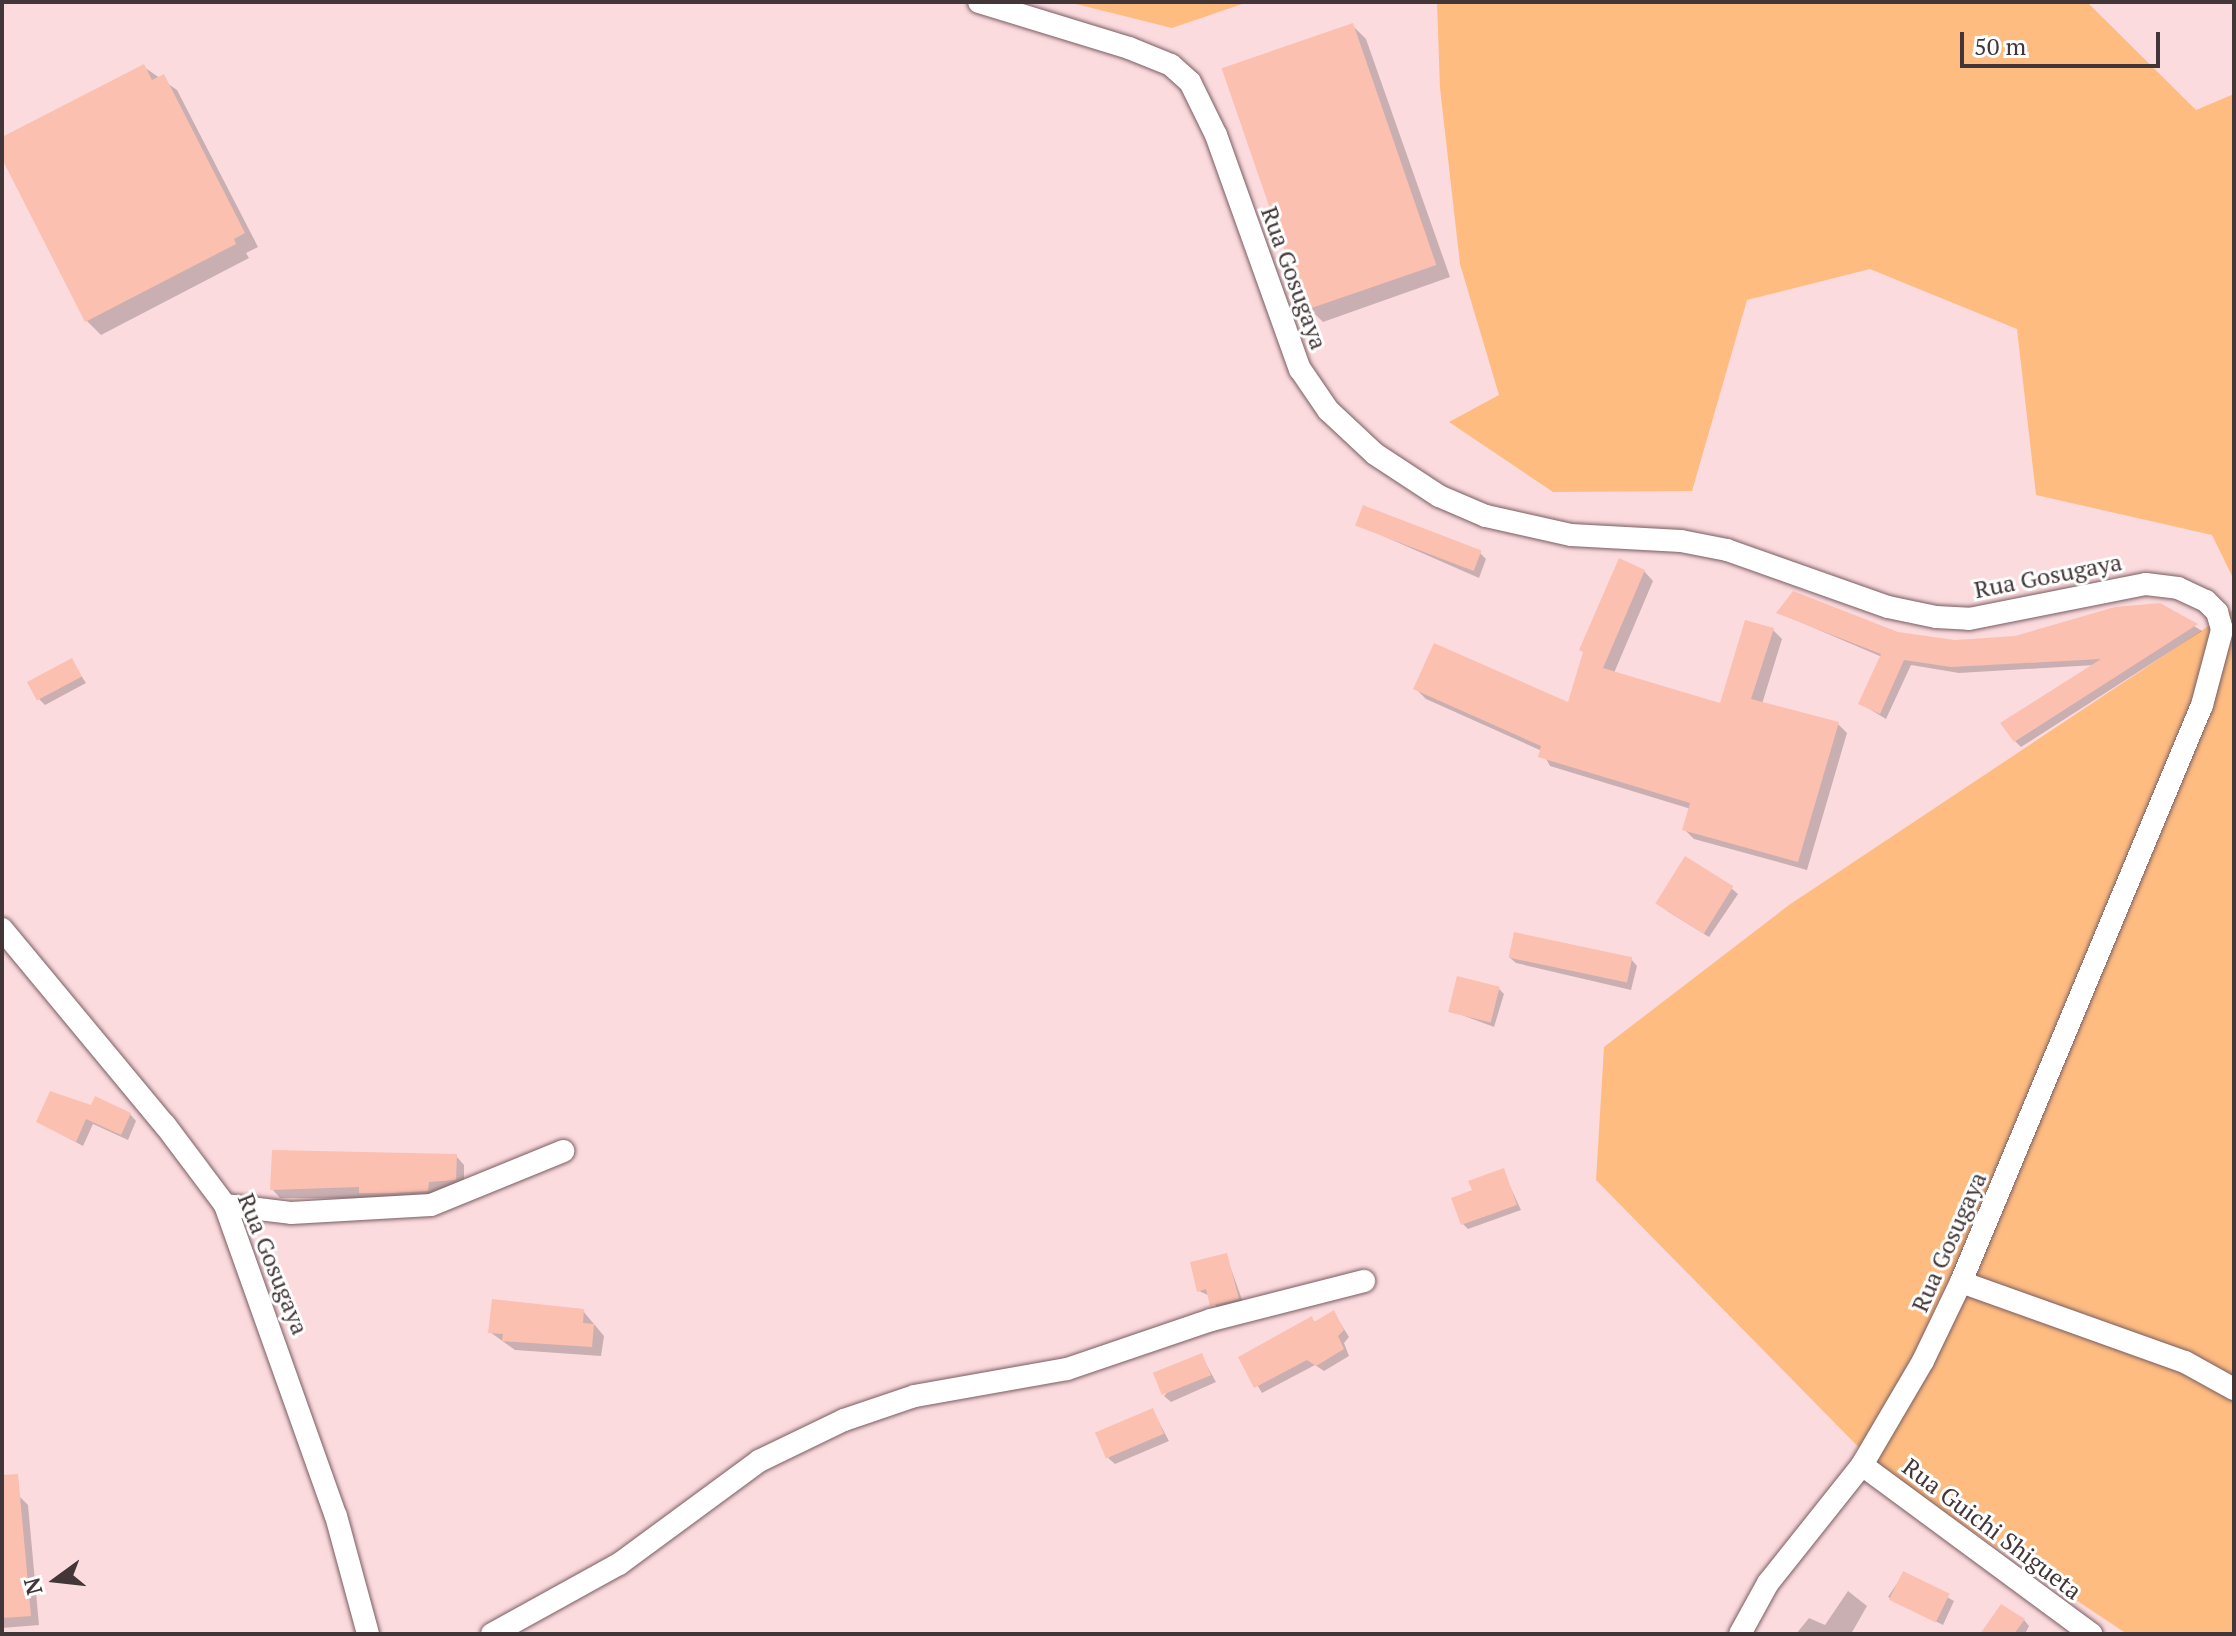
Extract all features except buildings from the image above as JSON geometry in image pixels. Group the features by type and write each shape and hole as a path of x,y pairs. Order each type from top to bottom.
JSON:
{"street":[{"name":"Rua Gosugaya","path":"979,2 1129,48 1171,65 1190,82 1216,135 1300,369 1328,410 1375,454 1439,496 1486,516 1571,535 1681,541 1727,550 1888,607 1936,617 1969,619 2146,584 2178,588 2206,601 2227,620 2202,705 2117,918 1961,1282 1923,1361 1862,1465 1768,1583 1740,1634"},
{"name":"Rua Gosugaya","path":"2,929 165,1125 225,1205 336,1516 368,1634"},
{"path":"225,1205 291,1213 431,1205 563,1151"},
{"path":"492,1634 630,1557 759,1461 844,1420 915,1396 1067,1369 1211,1320 1364,1281"},
{"path":"1961,1282 2185,1362 2234,1389"},
{"name":"Rua Guichi Shigueta","path":"1862,1465 2091,1634"}],"shaded area":[{"path":"1068,2 1248,2 1172,28"},
{"path":"1437,2 2087,2 2196,110 2234,94 2234,580 2212,535 2036,495 2017,329 1870,269 1747,300 1692,491 1553,492 1449,422 1499,395 1460,264 1440,88"},
{"path":"2234,609 2234,1634 2127,1634 1882,1471 1596,1180 1604,1047 1789,905"}]}
